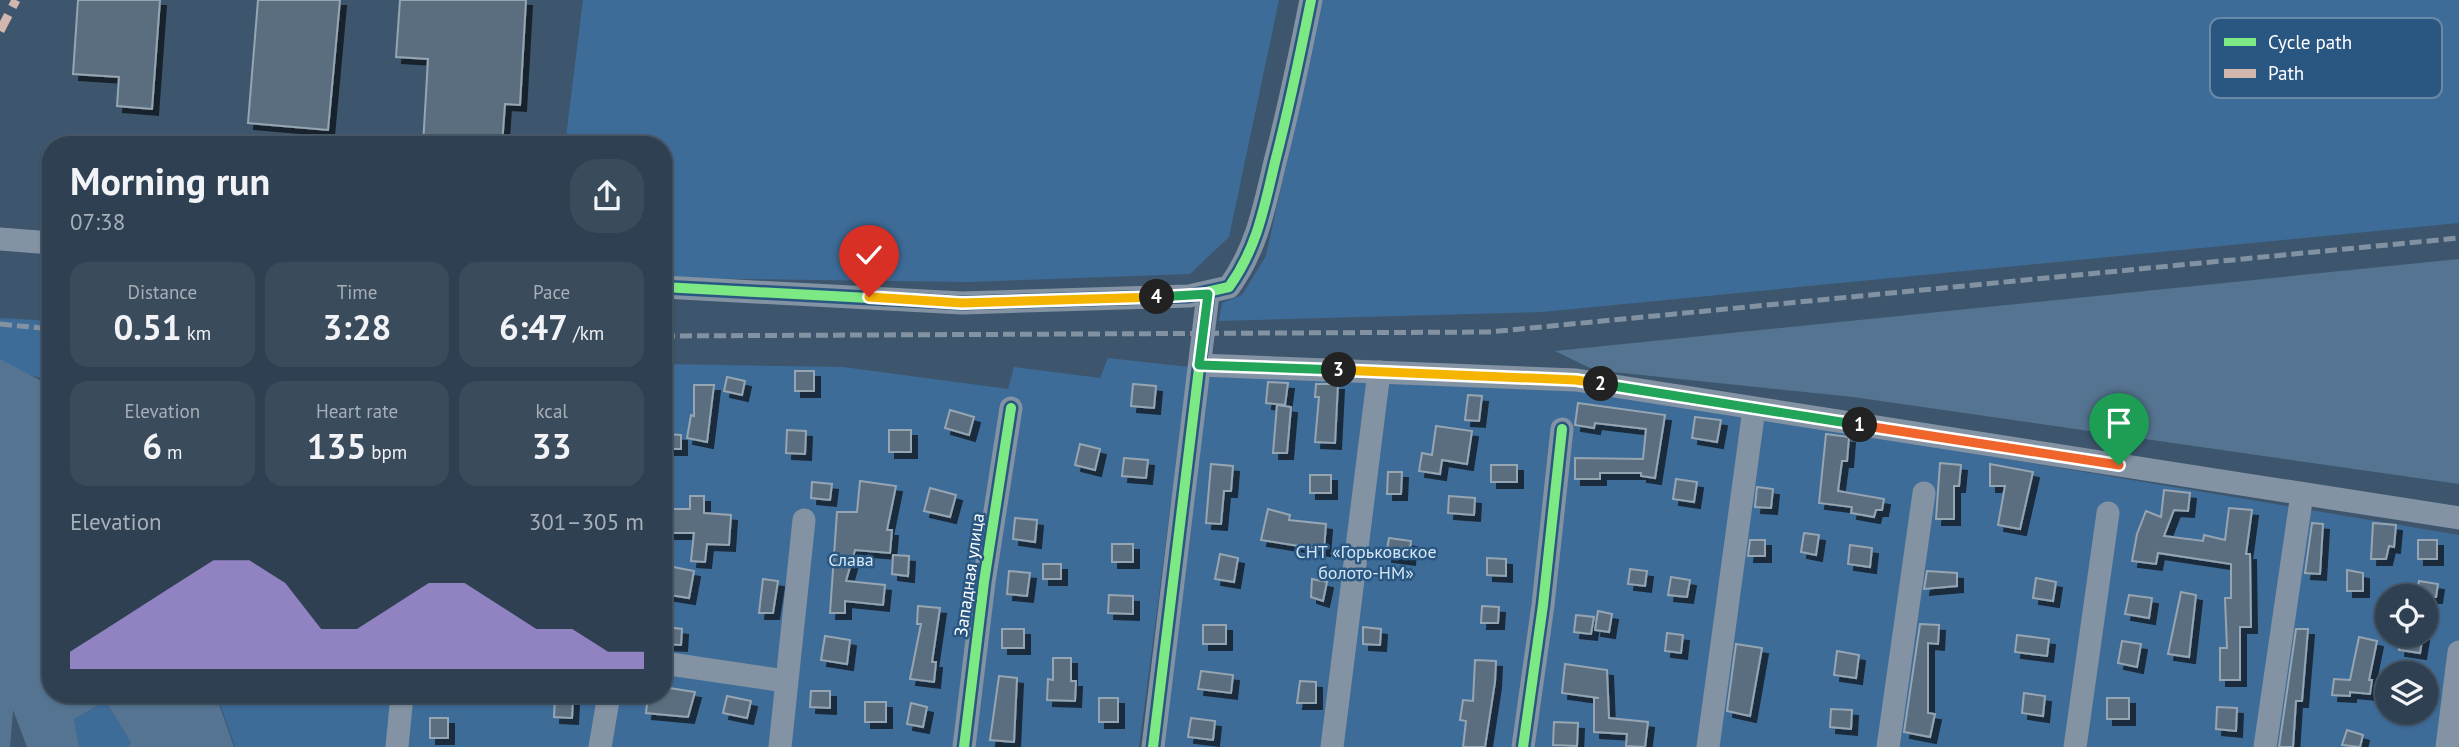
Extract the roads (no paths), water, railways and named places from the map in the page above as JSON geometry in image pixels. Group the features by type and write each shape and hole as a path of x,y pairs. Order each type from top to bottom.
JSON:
{"street":[{"path":"672,287 962,303 1208,294 1230,287 1251,253 1294,88 1311,0"},
{"path":"0,239 42,243"},
{"path":"1153,747 1208,294"},
{"path":"1199,365 1576,380 2459,518"},
{"path":"1332,747 1379,372"},
{"name":"Западная улица","path":"964,747 984,582 1011,408"},
{"path":"1708,747 1754,408"},
{"path":"1523,747 1543,605 1562,429"},
{"path":"1888,747 1924,493"},
{"path":"2265,747 2302,494"},
{"path":"2075,747 2108,513"},
{"path":"780,747 804,520"},
{"path":"2447,747 2459,652"},
{"path":"672,664 785,681"},
{"path":"397,747 401,703"},
{"path":"600,747 608,703"}],"railway":[{"path":"672,336 1489,332 2459,238"},
{"path":"0,324 42,328"}],"park label":[{"name":"Слава","path":"851,559"},
{"name":"СНТ «Горьковское болото-НМ»","path":"1366,561"}]}
